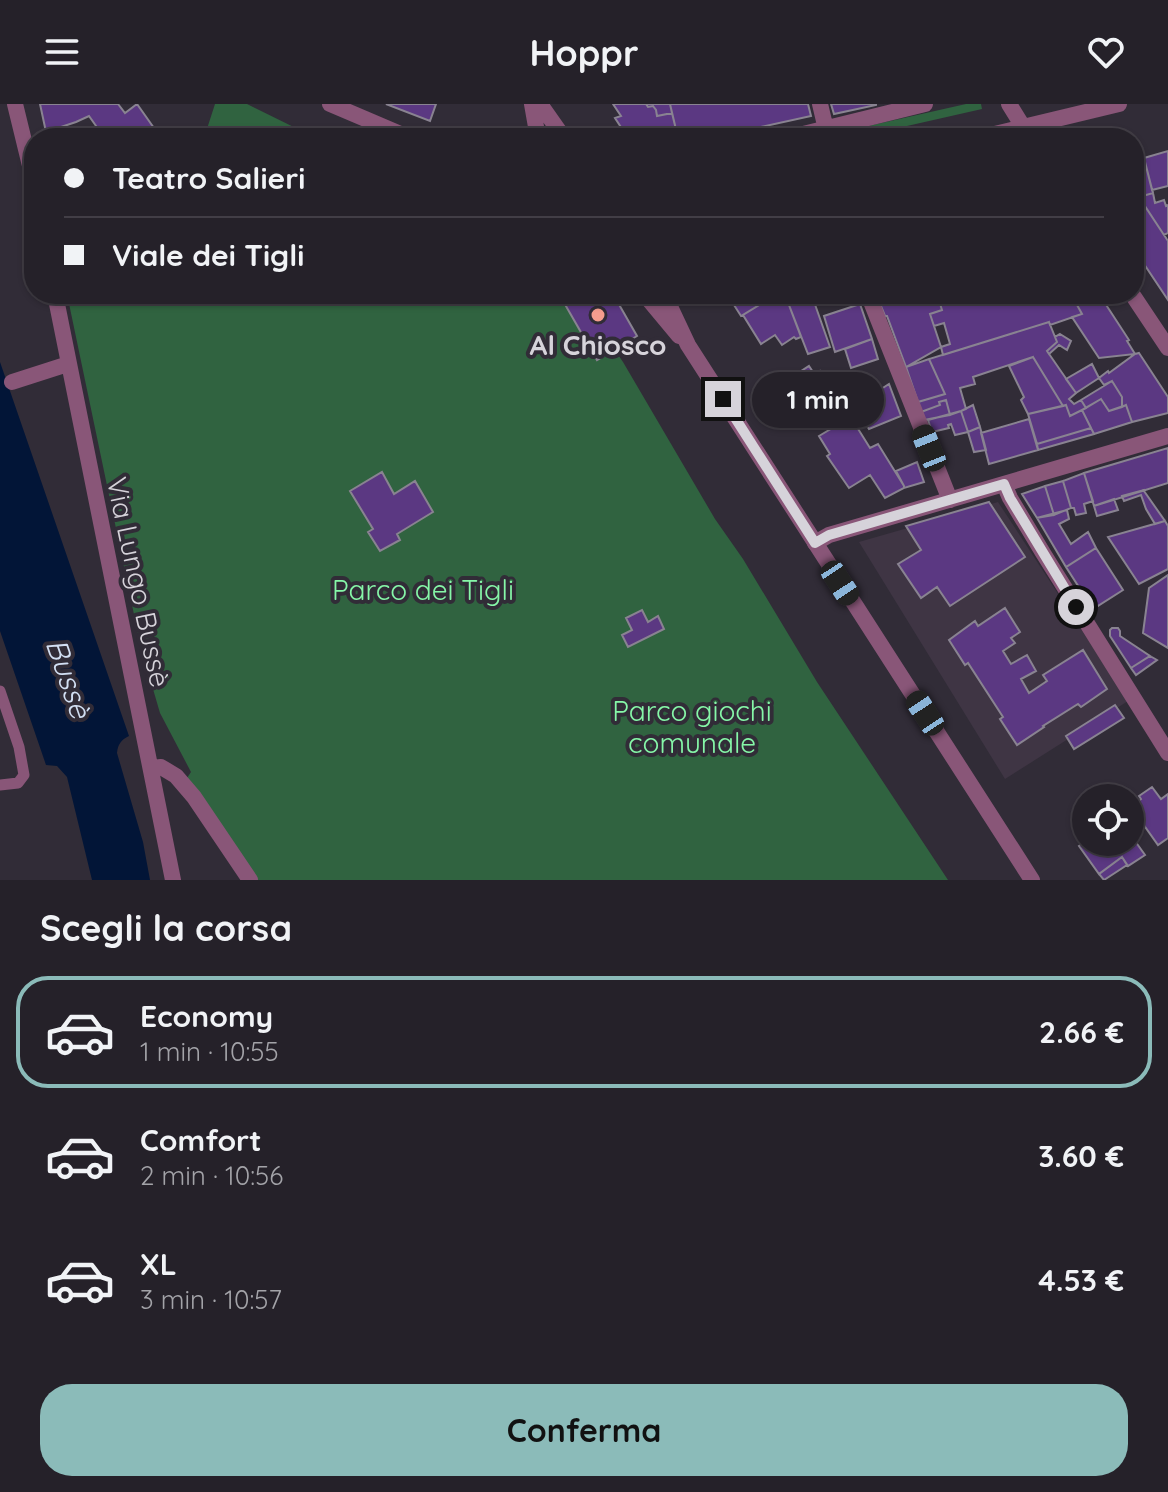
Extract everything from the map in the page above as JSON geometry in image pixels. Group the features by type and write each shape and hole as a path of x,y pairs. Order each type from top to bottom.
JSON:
{"street":[{"path":"15,104 24,141"},
{"path":"330,104 386,128"},
{"path":"532,104 536,128"},
{"path":"540,104 557,128"},
{"path":"820,104 826,128"},
{"path":"844,128 925,104"},
{"path":"1009,104 1024,128"},
{"path":"1043,128 1119,104"},
{"name":"Via Lungo Bussè","path":"57,304 173,880"},
{"path":"652,304 688,345"},
{"path":"669,304 688,345 1032,880"},
{"path":"872,304 950,500"},
{"path":"1139,304 1168,348"},
{"path":"12,382 68,364"},
{"path":"815,543 829,535 1168,436"},
{"path":"1004,484 1043,553 1168,753"},
{"path":"152,768 161,767 176,776 194,797 250,880"}],"lane":[{"path":"0,691 19,747 24,775 18,783 0,785"}],"shaded area":[{"path":"998,502 1128,701 1005,779 859,542"}],"green space":[{"path":"215,104 247,104 296,128 207,128"},
{"path":"966,104 981,104 982,109 898,128 859,128"},
{"name":"Parco dei Tigli","path":"69,304 583,304 623,362 715,519 743,559 817,682 948,880 257,880 187,778 191,772 160,713 141,648"}],"water":[{"name":"Bussè","path":"0,362 129,736 120,743 117,753 143,842 150,880 92,880 67,777 57,766 46,765 0,631"}],"building":[{"path":"40,104 118,104 125,113 137,104 154,128 97,128 89,116 58,128 45,128"},
{"path":"386,104 436,104 430,121"},
{"path":"613,104 646,104 653,106 657,116 672,113 676,128 622,128 615,118 621,116"},
{"path":"646,104 670,104 672,113 657,116 653,106"},
{"path":"670,104 808,104 811,116 756,128 676,128"},
{"path":"831,104 876,104 876,105 834,114"},
{"path":"1168,151 1168,186 1152,190 1144,158"},
{"path":"1144,158 1153,193 1144,196"},
{"path":"1153,193 1155,203 1164,200 1168,205 1168,233 1164,235 1144,205 1144,196"},
{"path":"1144,205 1168,241 1168,300 1144,264"},
{"name":"Al Chiosco","path":"565,304 619,304 637,336 597,360"},
{"path":"733,304 761,304 741,316"},
{"path":"761,304 792,304 789,305 801,337 794,337 782,345 775,335 761,344 743,315"},
{"path":"815,304 830,347 808,354 789,305"},
{"path":"860,304 872,339 835,352 824,316"},
{"path":"880,304 940,304 942,310 930,314 941,347 906,367"},
{"path":"940,304 1076,304 1082,314 943,355 941,347 950,344 944,323 934,326 930,314 942,310"},
{"path":"1076,304 1106,304 1135,354 1099,358 1072,317 1082,314"},
{"path":"1049,322 1057,342 1047,351 1076,393 1069,399 1074,404 1081,400 1086,408 1070,416 1066,405 1063,406 1033,357 973,377 975,384 960,388 966,409 950,415 946,400 921,412 918,402 945,394 929,359"},
{"path":"1060,334 1071,341 1067,350 1059,345 1049,354 1047,351 1057,342 1055,337"},
{"path":"872,339 878,359 851,368 845,349"},
{"path":"1139,353 1168,397 1168,413 1132,422 1126,405 1122,407 1122,397 1112,381 1104,385 1099,378"},
{"path":"1033,357 1063,406 1028,414 1021,400 1024,397 1009,366"},
{"path":"929,359 945,394 918,402 906,367"},
{"path":"1092,364 1099,378 1076,393 1066,379"},
{"path":"809,366 815,375 820,371 831,388 825,392 823,388 804,400 806,405 801,409 789,391 794,387 789,379"},
{"path":"1112,381 1122,397 1122,407 1109,411 1101,399 1086,408 1081,400"},
{"path":"889,384 901,416 869,429 855,406"},
{"path":"823,388 830,400 811,413 804,400"},
{"path":"1101,399 1109,411 1126,405 1132,422 1094,434 1082,410"},
{"path":"946,400 950,415 924,420 921,412"},
{"path":"973,405 980,427 968,432 961,411"},
{"path":"1066,405 1070,416 1082,410 1091,428 1037,444 1028,414"},
{"path":"961,411 968,432 955,435 951,424 949,428 932,432 928,420"},
{"path":"1029,419 1038,450 989,464 981,433"},
{"path":"846,420 850,428 855,424 870,448 878,444 904,488 885,498 870,475 849,488 827,456 830,454 819,436"},
{"path":"980,427 986,450 974,452 968,432"},
{"path":"1091,428 1094,434 1038,450 1037,444"},
{"path":"1168,448 1168,483 1094,506 1084,473"},
{"path":"917,462 924,482 904,488 896,471"},
{"path":"382,472 394,494 415,481 433,512 397,534 400,540 380,551 368,532 373,529 350,491"},
{"path":"1084,473 1093,501 1084,504 1086,513 1076,515 1063,481"},
{"path":"1063,481 1071,508 1054,515 1045,486"},
{"path":"1045,486 1054,515 1037,518 1022,494"},
{"path":"1144,490 1165,521 1155,524 1141,495 1124,501 1122,496"},
{"path":"1114,499 1118,510 1097,516 1094,506"},
{"path":"989,502 1025,557 950,606 937,587 921,598 898,564 921,550 906,526"},
{"path":"1067,510 1069,519 1059,524 1071,544 1088,532 1096,548 1066,567 1037,518"},
{"path":"1165,521 1168,526 1168,569 1139,584 1108,537"},
{"path":"1096,548 1123,590 1093,609 1066,567"},
{"path":"1168,575 1168,648 1143,633 1149,588"},
{"path":"1005,608 1020,632 1011,638 1015,643 1003,651 1011,664 1027,655 1036,671 1021,679 1029,693 1047,681 1043,675 1083,650 1107,689 1081,707 1078,704 1017,745 1000,719 1003,717 949,640 975,621 978,626"},
{"path":"642,610 648,622 658,616 664,629 628,647 622,635 632,630 626,618"},
{"path":"1112,628 1118,628 1120,636 1150,656 1131,668 1110,636"},
{"path":"1150,656 1157,660 1136,675 1131,668"},
{"path":"1115,705 1124,718 1074,749 1066,736"},
{"path":"1152,787 1161,799 1168,794 1168,838 1158,845 1144,825 1144,793"},
{"path":"1086,856 1143,856 1128,866 1122,857 1099,874"},
{"path":"1122,857 1127,865 1104,880 1099,874"}],"place":[{"name":"Al Chiosco","path":"598,315"}],"route":[{"path":"723,399 815,543 829,535 1004,484 1076,607"}],"park label":[{"name":"Parco giochi comunale","path":"692,726"}]}
